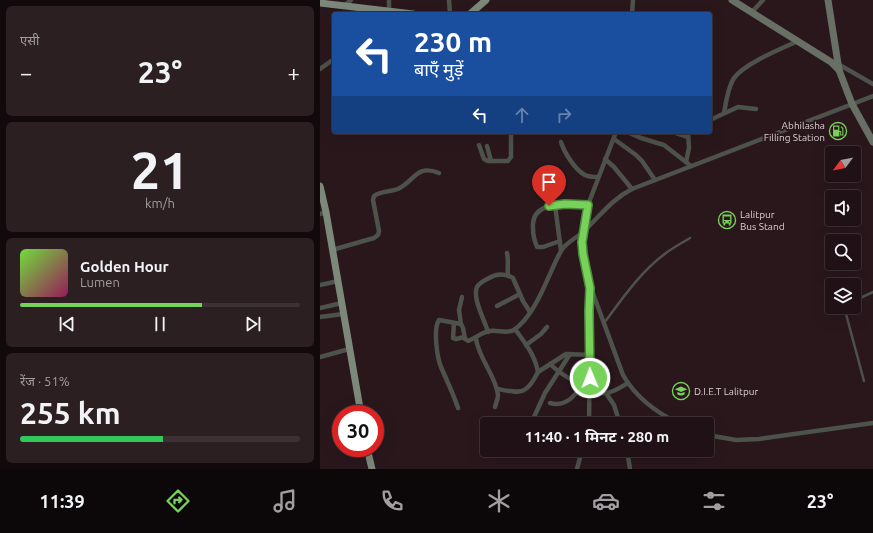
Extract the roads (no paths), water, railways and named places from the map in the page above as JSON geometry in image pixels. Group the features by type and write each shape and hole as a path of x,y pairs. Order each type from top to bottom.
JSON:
{"main road":[{"path":"472,12 486,0"},
{"path":"320,2 333,2 362,11 396,12"},
{"path":"320,187 323,213 338,281 359,405"},
{"path":"370,457 372,469"}],"street":[{"path":"344,6 351,0"},
{"path":"388,11 389,0"},
{"path":"449,0 450,12"},
{"path":"632,12 633,0"},
{"path":"732,0 838,67 873,84"},
{"path":"752,12 763,0"},
{"path":"828,0 838,67 852,104 873,142"},
{"path":"724,113 730,87 738,74 757,61 798,41"},
{"path":"320,69 332,60"},
{"path":"462,297 459,310 464,337 468,341 476,339 488,332 508,332 515,329 522,323 530,312 547,282 561,250 566,244 583,232 610,203 632,189 873,96"},
{"path":"712,119 742,106 756,109"},
{"path":"478,145 484,159 490,161 510,160 511,134"},
{"path":"615,134 588,205 583,232 583,254 590,288 623,375 640,397 654,409 668,417"},
{"path":"631,134 664,144 691,166"},
{"path":"686,162 689,148 688,134"},
{"path":"614,139 642,161 655,180"},
{"path":"561,142 567,155 579,170 587,176 598,177"},
{"path":"487,146 490,161"},
{"path":"605,159 614,167 632,189"},
{"path":"332,250 374,238 378,235 379,231 373,200 374,196 378,193 398,188 424,170 439,173"},
{"path":"560,241 540,248 536,246 532,225 536,214 546,207 556,205 588,205"},
{"path":"556,205 561,250"},
{"path":"506,253 509,262 507,267 508,276"},
{"path":"488,332 484,318 478,308 476,289 477,286 488,278 496,275 513,278 530,312"},
{"path":"320,285 338,281"},
{"path":"588,417 590,389 590,288"},
{"path":"497,306 520,294"},
{"path":"320,308 342,303"},
{"path":"320,317 343,314"},
{"path":"458,408 439,361 436,325 439,320 461,324"},
{"path":"454,323 453,338 456,339 464,337"},
{"path":"526,345 541,334 547,327"},
{"path":"515,329 535,361 538,372"},
{"path":"476,339 478,351 489,371 496,390 498,398 495,407"},
{"path":"320,357 349,349"},
{"path":"496,390 520,393 530,385 538,372 562,356 570,354 590,355"},
{"path":"534,417 545,393 570,354"},
{"path":"550,364 558,372 597,392 612,392 628,383"},
{"path":"550,403 559,404 571,400 581,385"},
{"path":"606,393 614,405 618,417"},
{"path":"714,436 736,440 759,439 873,423"},
{"path":"577,469 580,457"},
{"path":"628,457 630,469"}],"lane":[{"path":"604,324 629,290 644,274 666,253 690,238"},
{"path":"861,298 873,292"},
{"path":"846,314 864,381"}],"place":[{"name":"Abhilasha Filling Station","path":"838,131"},
{"name":"Lalitpur Bus Stand","path":"727,220"},
{"name":"D.I.E.T Lalitpur","path":"681,391"}]}
